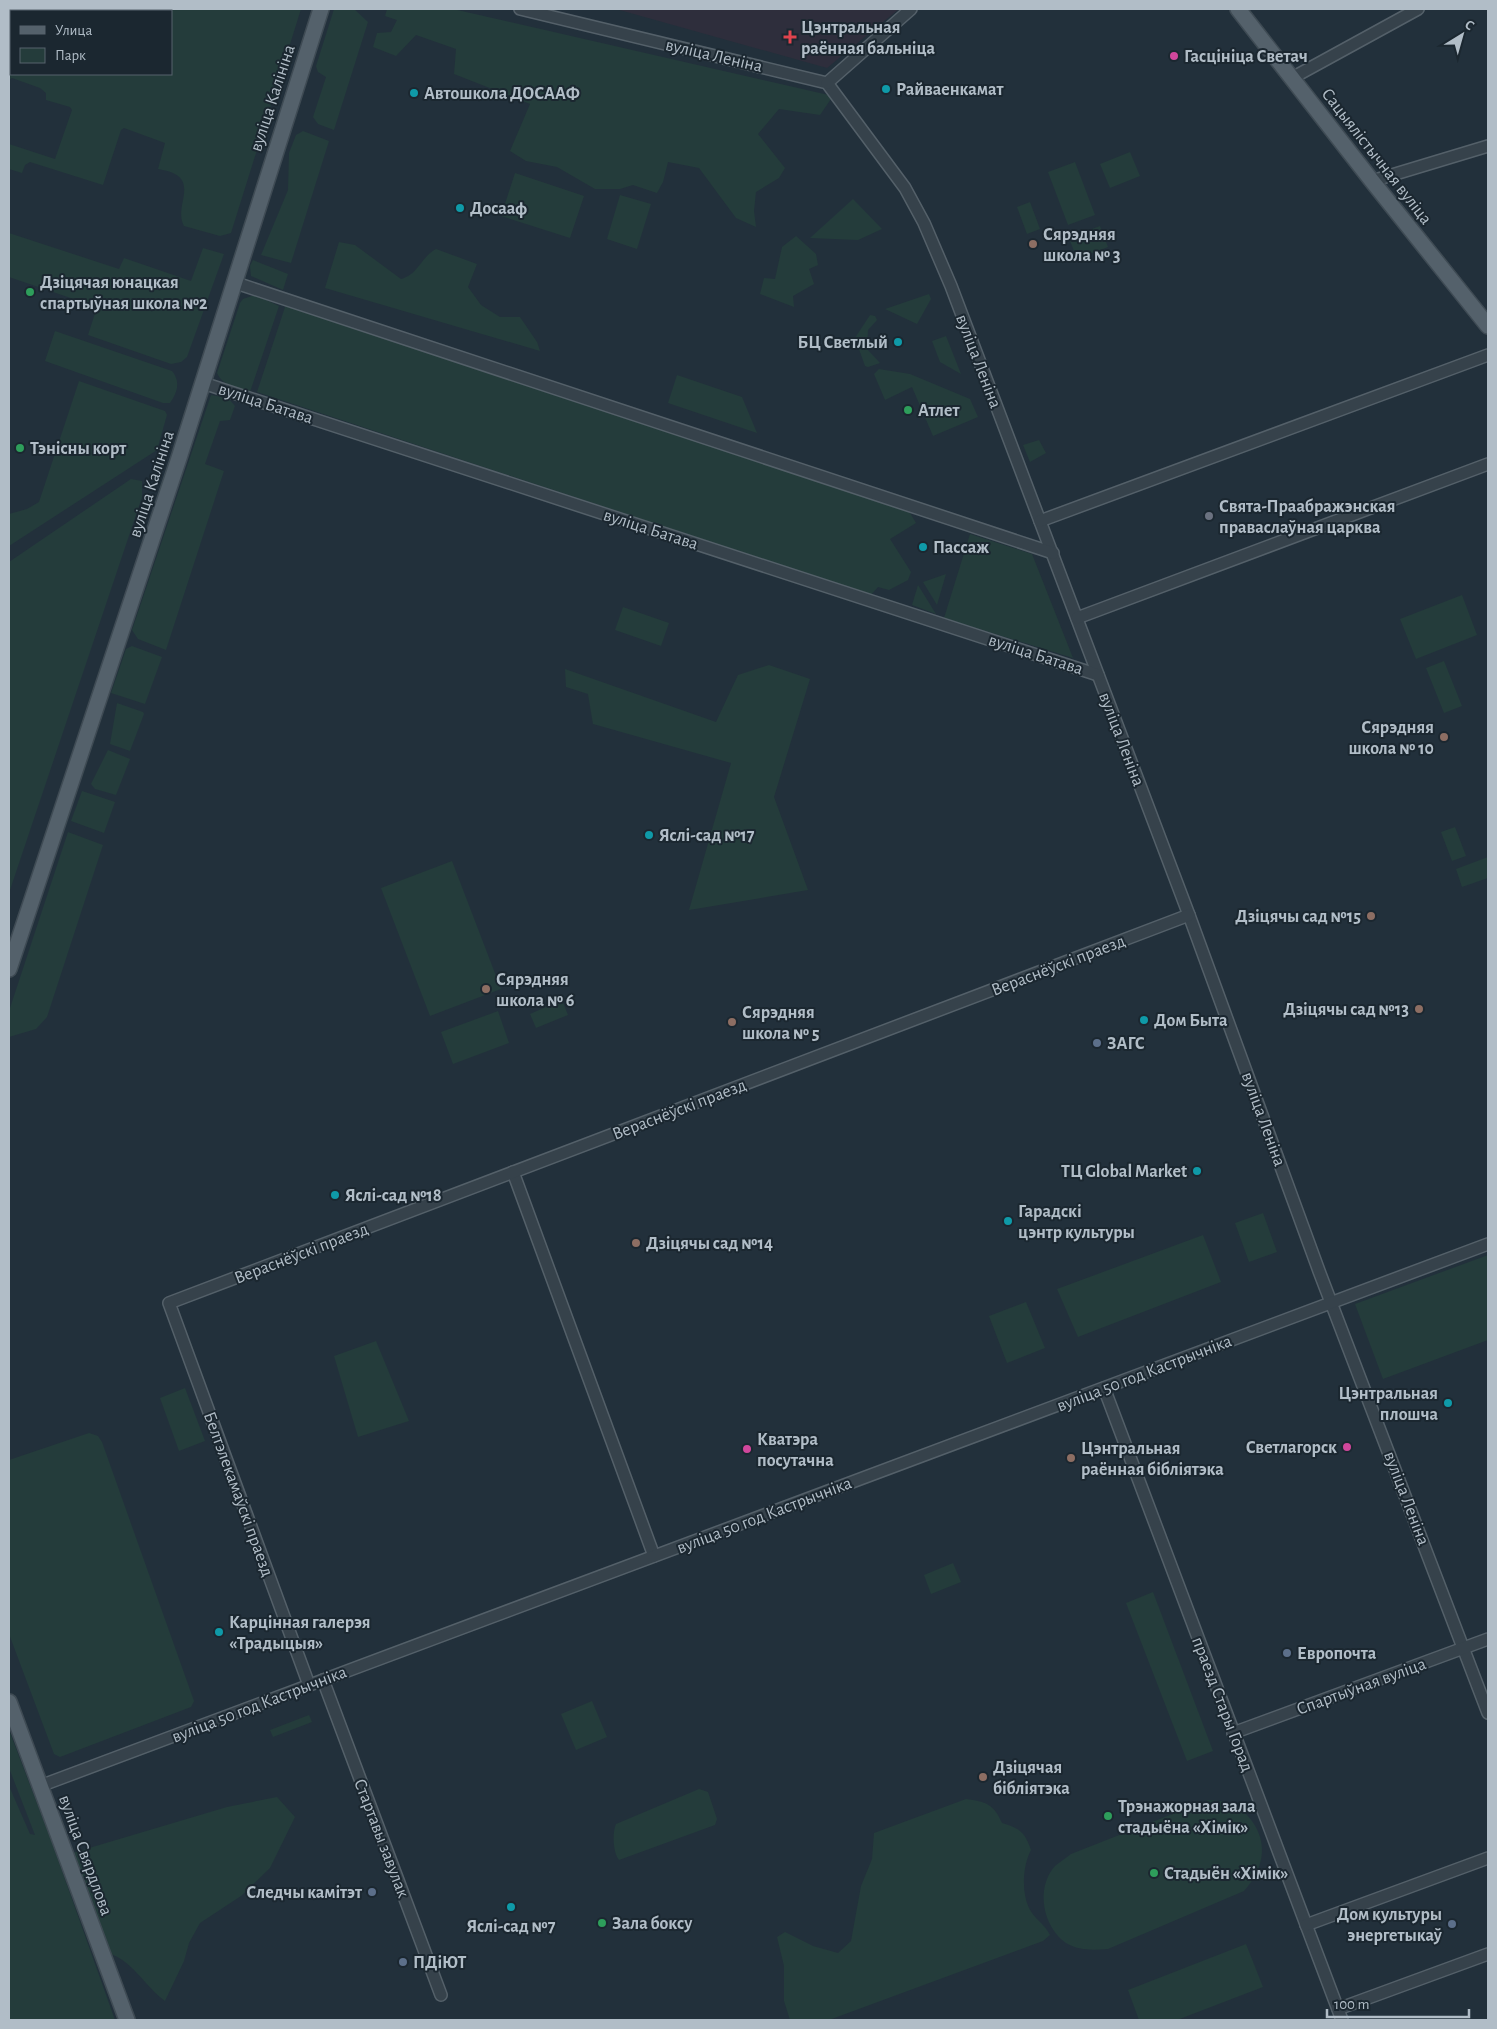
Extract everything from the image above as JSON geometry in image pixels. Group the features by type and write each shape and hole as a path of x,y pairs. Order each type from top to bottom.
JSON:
{"main road":[{"name":"вуліца Калініна","path":"9,969 102,695 321,9"},
{"name":"Сацыялістычная вуліца","path":"1238,9 1488,326"},
{"name":"вуліца Свярдлова","path":"9,1702 128,2020"}],"street":[{"name":"вуліца Леніна","path":"520,9 827,83 905,188 924,223 950,286 1053,553 1189,915 1331,1303 1488,1713"},
{"path":"827,83 911,9"},
{"path":"1292,78 1418,9"},
{"path":"1372,181 1488,146"},
{"path":"234,282 1053,553"},
{"path":"1040,521 1488,355"},
{"name":"вуліца Батава","path":"203,383 1098,675"},
{"path":"1077,618 1488,464"},
{"name":"Вераснёўскі праезд","path":"170,1303 1189,915"},
{"path":"513,1172 654,1556"},
{"name":"вуліца 50 год Кастрычніка","path":"40,1786 1488,1244"},
{"name":"Белтэлекамаўскі праезд","path":"170,1303 309,1686"},
{"name":"праезд Стары Горад","path":"1104,1388 1340,2015"},
{"name":"Спартыўная вуліца","path":"1233,1732 1488,1639"},
{"name":"Стартавы завулак","path":"323,1680 441,1996"},
{"path":"1306,1925 1488,1858"},
{"path":"1340,2015 1488,1954"}],"shaded area":[{"name":"Цэнтральная раённая бальніца","path":"616,9 899,9 827,68"}],"green space":[{"path":"9,9 301,9 231,233 220,236 184,226 181,218 181,209 184,185 180,178 172,173 158,169 165,143 124,128 121,130 103,185 30,162 25,165 22,173 9,169 9,144 55,159 72,110 70,107 46,100 46,93 40,88 12,78 9,80"},
{"path":"334,9 354,9 368,22 334,130 318,124 313,117 326,77 318,72 316,66"},
{"path":"387,9 453,9 833,96 820,115 779,109 758,134 785,168 779,178 756,192 754,211 756,227 736,218 699,168 668,162 663,182 657,193 633,185 620,189 595,189 557,167 526,161 510,151 530,104 454,74 456,49 416,35 396,56 373,47 377,33 391,32 397,20 385,16"},
{"path":"303,131 329,141 291,263 261,255 288,190 289,153 296,135"},
{"path":"1130,152 1140,176 1110,188 1100,164"},
{"path":"1075,162 1095,215 1068,225 1048,172"},
{"path":"515,173 584,196 570,238 501,216"},
{"path":"620,195 651,204 637,249 607,239"},
{"path":"853,199 882,229 858,240 810,238"},
{"path":"1030,202 1040,229 1027,234 1017,207"},
{"path":"1100,226 1108,247 1077,259 1069,238"},
{"path":"9,233 119,269 124,258 191,281 203,248 224,254 187,357 181,362 171,364 88,335 97,307 9,277"},
{"path":"796,236 816,254 818,265 809,269 814,284 793,296 794,307 760,294 764,278 775,279 782,247"},
{"path":"339,242 355,245 401,279 416,270 426,257 436,249 477,264 468,287 481,305 500,317 520,317 537,342 540,351 325,288"},
{"path":"253,260 288,274 283,290 251,276 250,266"},
{"path":"929,294 931,299 917,324 885,309"},
{"path":"255,295 279,306 250,392 227,384 217,373 240,303 243,299"},
{"path":"286,304 907,508 916,523 890,539 911,572 908,580 889,590 878,587 871,595 257,392"},
{"path":"870,315 875,316 877,320 868,330 867,349 880,363 868,367 865,366 855,338"},
{"path":"55,331 172,371 177,383 176,391 170,403 163,403 45,361"},
{"path":"946,336 961,374 940,362 932,341"},
{"path":"879,369 910,374 970,399 978,417 933,436 912,387 885,400 874,374"},
{"path":"677,375 742,397 757,433 668,403"},
{"path":"79,381 165,411 167,415 157,450 9,546 9,514 27,509 39,502"},
{"path":"211,395 228,398 235,406 230,420 220,421 205,464 224,471 166,650 138,639 132,630"},
{"path":"1039,440 1046,453 1030,462 1023,445"},
{"path":"131,479 142,481 142,497 9,893 9,562"},
{"path":"970,534 1032,554 1073,658 944,618"},
{"path":"946,574 937,605 923,582"},
{"path":"918,585 936,614 912,605"},
{"path":"1462,595 1477,635 1416,659 1400,619"},
{"path":"623,607 669,623 661,646 615,630"},
{"path":"132,646 162,657 145,704 111,693 126,649"},
{"path":"1444,661 1462,706 1444,713 1426,668"},
{"path":"769,665 810,679 774,797 808,890 689,910 731,763 593,724 588,694 566,687 565,669 716,722 738,675"},
{"path":"117,703 144,714 130,751 110,744"},
{"path":"108,750 130,759 116,795 95,789 91,784"},
{"path":"82,791 115,802 104,833 71,821"},
{"path":"1455,827 1466,856 1452,861 1441,832"},
{"path":"68,832 103,845 47,1017 36,1029 9,1037 9,1011"},
{"path":"1488,857 1488,878 1462,887 1456,869"},
{"path":"452,861 501,989 430,1016 381,888"},
{"path":"562,1000 568,1015 536,1028 530,1014"},
{"path":"498,1011 509,1043 453,1064 441,1032"},
{"path":"1263,1213 1277,1252 1249,1262 1235,1223"},
{"path":"1203,1235 1221,1282 1078,1337 1057,1289"},
{"path":"1488,1255 1488,1340 1383,1379 1355,1304"},
{"path":"1026,1302 1045,1348 1007,1363 989,1316"},
{"path":"376,1341 409,1421 358,1437 334,1356"},
{"path":"185,1388 205,1441 179,1451 160,1398"},
{"path":"89,1433 98,1436 102,1442 194,1701 191,1707 60,1757 54,1754 9,1634 9,1460"},
{"path":"953,1563 961,1582 931,1594 924,1575"},
{"path":"1153,1592 1213,1751 1187,1761 1126,1603"},
{"path":"592,1701 607,1737 576,1750 561,1714"},
{"path":"309,1715 312,1722 273,1737 270,1730"},
{"path":"9,1730 51,1840 115,2020 9,2020 9,1786 30,1834 35,1835 9,1768"},
{"path":"699,1789 708,1792 717,1819 715,1825 619,1860 615,1853 614,1843 616,1824"},
{"path":"277,1797 295,1817 270,1868 241,1896 200,1923 189,1943 184,1961 165,2001 130,1966 114,1955 104,1952 69,1854 227,1807"},
{"path":"966,1799 979,1801 992,1807 1002,1823 1017,1829 1024,1835 1031,1850 1026,1863 1024,1878 1026,1901 1031,1912 1050,1935 1043,1941 829,2020 790,2020 784,2001 784,1966 777,1937 785,1932 813,1946 838,1953 851,1941 861,1886 872,1859 874,1833"},
{"name":"Стадыён «Хімік»","path":"1208,1800 1227,1802 1241,1810 1252,1821 1261,1839 1262,1857 1256,1875 1244,1891 1108,1949 1081,1949 1066,1943 1058,1936 1047,1917 1044,1907 1045,1885 1055,1866 1071,1854"},
{"path":"1246,1944 1263,1987 1177,2020 1139,2020 1128,1990"}],"place":[{"name":"Цэнтральная раённая бальніца","path":"790,37"},
{"name":"Гасцініца Светач","path":"1174,56"},
{"name":"Райваенкамат","path":"886,89"},
{"name":"Автошкола ДОСААФ","path":"414,93"},
{"name":"Досааф","path":"460,208"},
{"name":"Сярэдняя школа № 3","path":"1033,244"},
{"name":"Дзіцячая юнацкая спартыўная школа №2","path":"30,292"},
{"name":"БЦ Светлый","path":"898,342"},
{"name":"Атлет","path":"908,410"},
{"name":"Тэнісны корт","path":"20,448"},
{"name":"Свята-Праабражэнская праваслаўная царква","path":"1209,516"},
{"name":"Пассаж","path":"923,547"},
{"name":"Сярэдняя школа № 10","path":"1444,737"},
{"name":"Яслі-сад №17","path":"649,835"},
{"name":"Дзіцячы сад №15","path":"1371,916"},
{"name":"Сярэдняя школа № 6","path":"486,989"},
{"name":"Дзіцячы сад №13","path":"1419,1009"},
{"name":"Дом Быта","path":"1144,1020"},
{"name":"Сярэдняя школа № 5","path":"732,1022"},
{"name":"ЗАГС","path":"1097,1043"},
{"name":"ТЦ Global Market","path":"1197,1171"},
{"name":"Яслі-сад №18","path":"335,1195"},
{"name":"Гарадскі цэнтр культуры","path":"1008,1221"},
{"name":"Дзіцячы сад №14","path":"636,1243"},
{"name":"Цэнтральная плошча","path":"1448,1403"},
{"name":"Светлагорск","path":"1347,1447"},
{"name":"Кватэра посутачна","path":"747,1449"},
{"name":"Цэнтральная раённая бібліятэка","path":"1071,1458"},
{"name":"Карцінная галерэя «Традыцыя»","path":"219,1632"},
{"name":"Европочта","path":"1287,1653"},
{"name":"Дзіцячая бібліятэка","path":"983,1777"},
{"name":"Трэнажорная зала стадыёна «Хімік»","path":"1108,1816"},
{"name":"Стадыён «Хімік»","path":"1154,1873"},
{"name":"Следчы камітэт","path":"372,1892"},
{"name":"Яслі-сад №7","path":"511,1907"},
{"name":"Зала боксу","path":"602,1923"},
{"name":"Дом культуры энергетыкаў","path":"1452,1924"},
{"name":"ПДіЮТ","path":"403,1962"}]}
